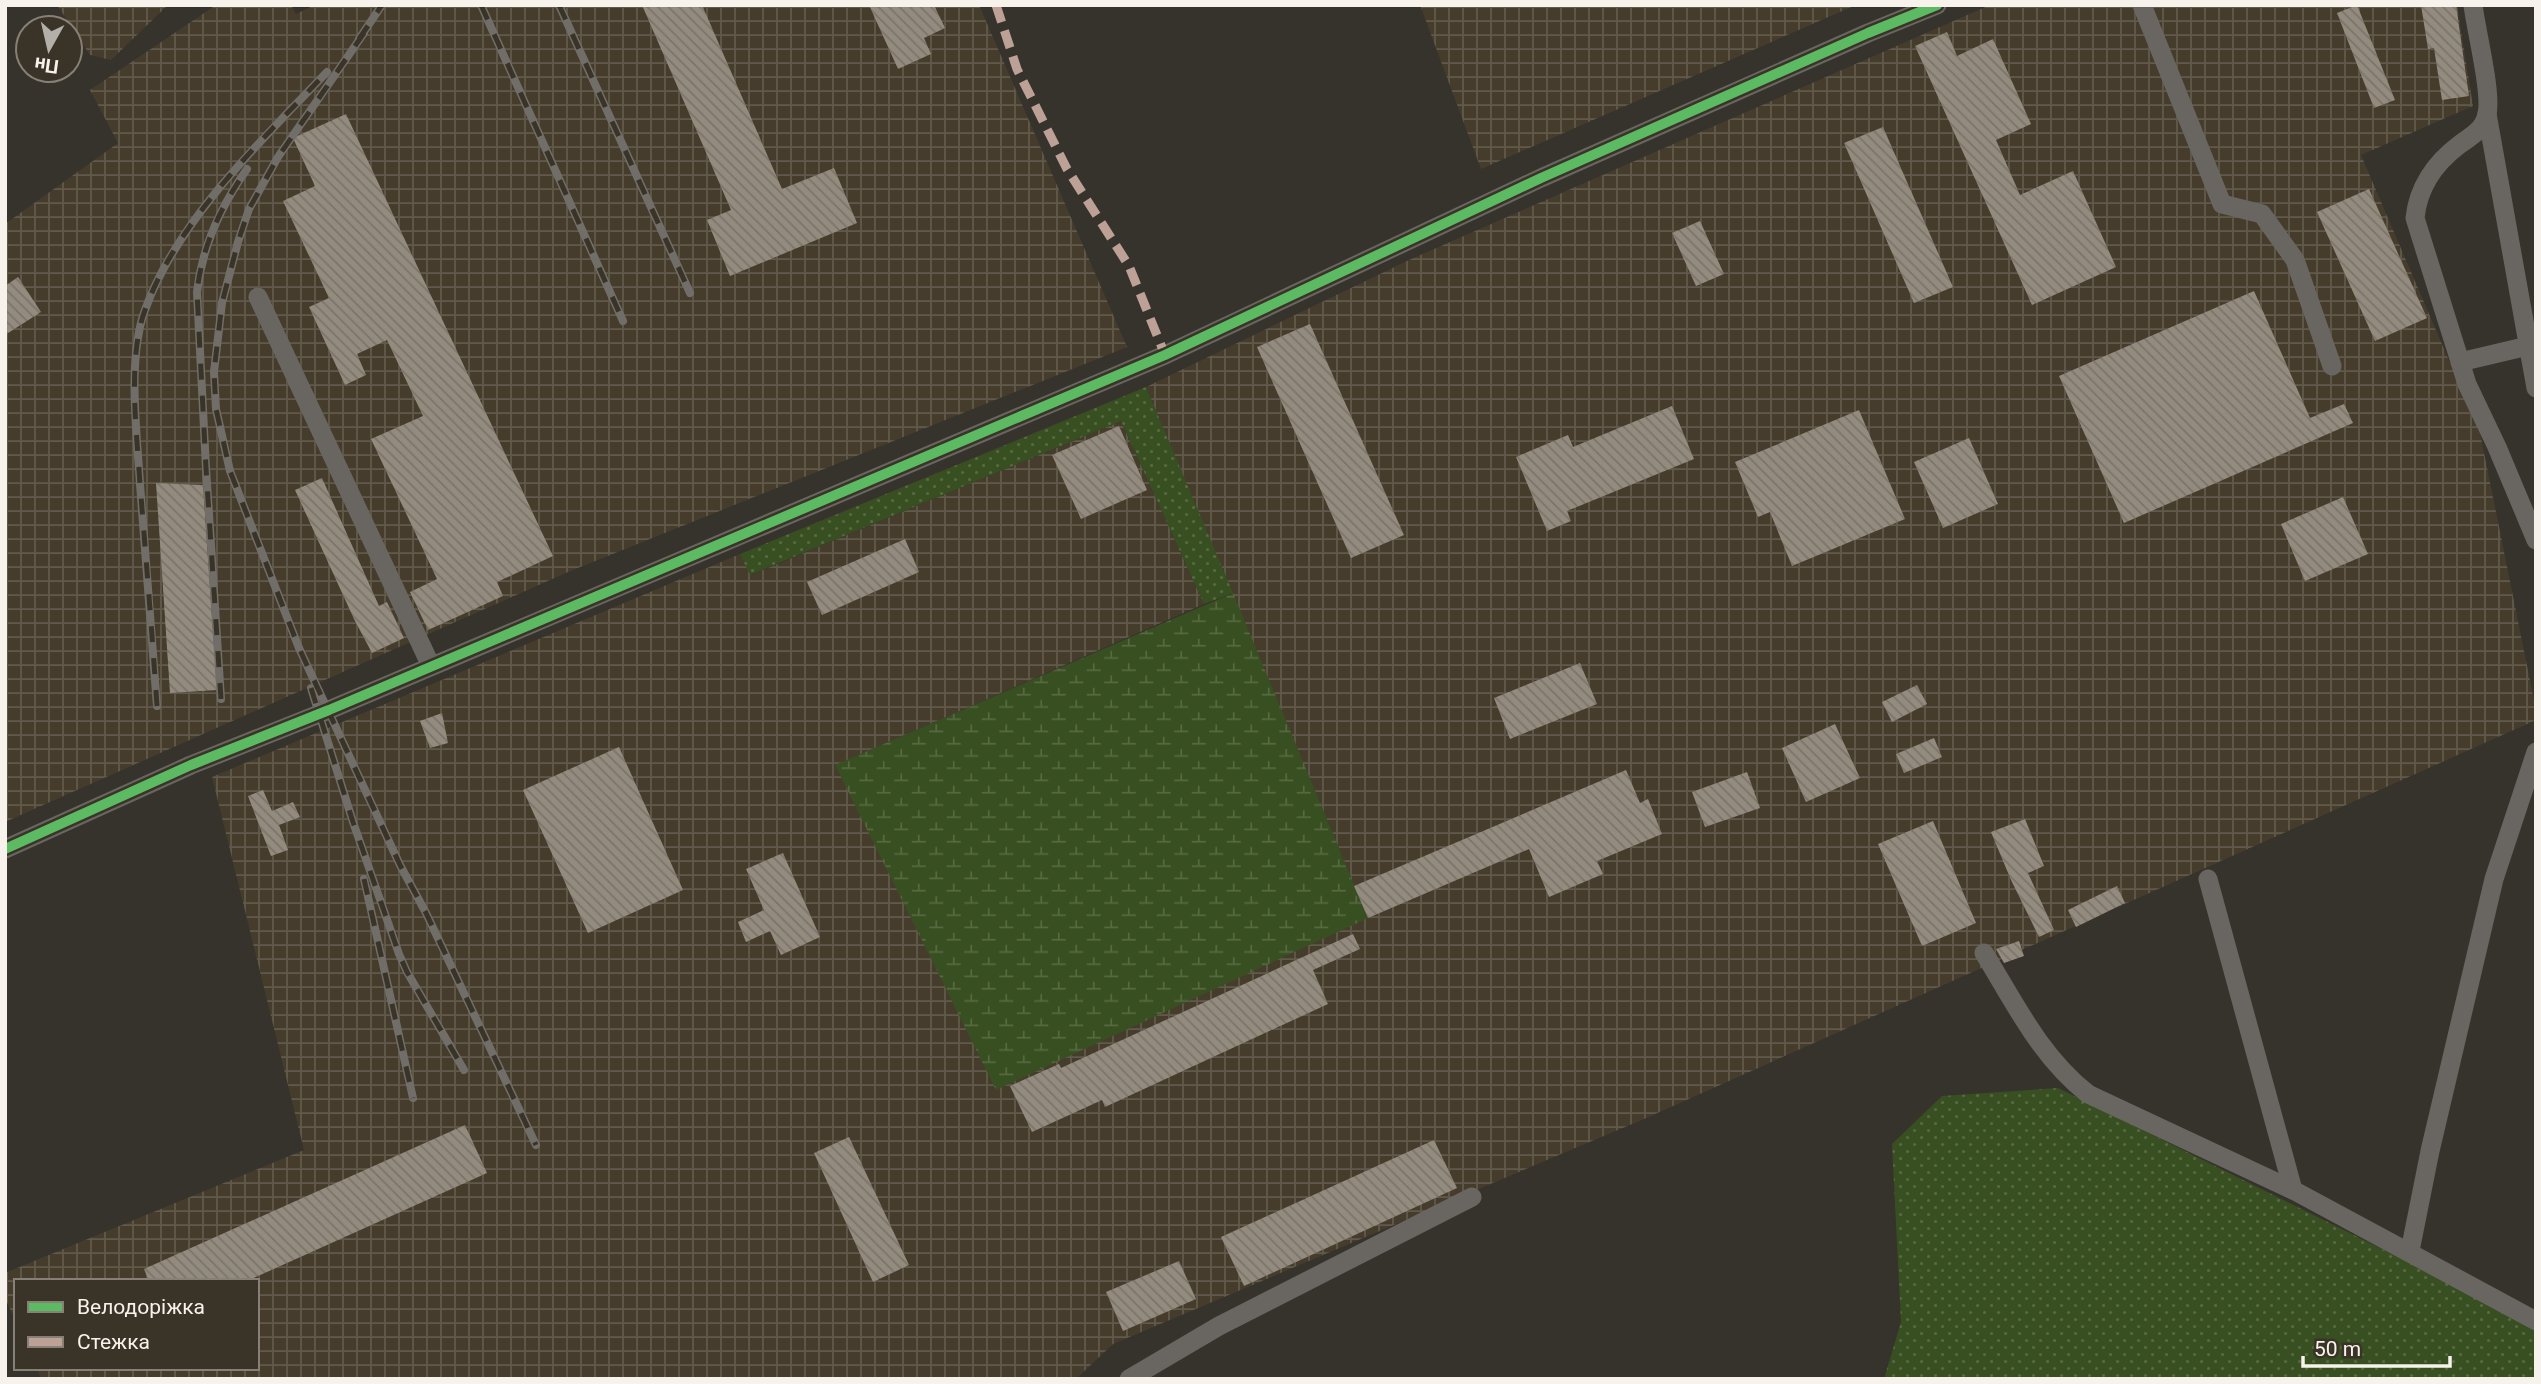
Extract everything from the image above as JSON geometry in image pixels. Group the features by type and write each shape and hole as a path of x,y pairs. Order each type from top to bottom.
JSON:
{"street":[{"path":"5,849 191,765 1165,355 1541,178 1855,38 1937,5"},
{"path":"2142,5 2222,204 2262,214 2295,260 2332,366"},
{"path":"2473,5 2488,99 2487,114 2536,388"},
{"path":"2487,114 2482,126 2473,136 2441,161 2428,178 2416,200 2415,218 2418,235 2467,384 2536,540"},
{"path":"258,297 431,666"},
{"path":"2460,362 2528,346"},
{"path":"2410,1251 2430,1151 2494,879 2536,752"},
{"path":"2208,879 2293,1190"},
{"path":"1984,953 2046,1055 2066,1077 2088,1094 2293,1190 2536,1321"},
{"path":"1129,1379 1219,1325 1472,1198"}],"shaded area":[{"path":"57,5 168,5 111,60 90,55 84,46 84,14 63,14"},
{"path":"216,5 291,5 296,14 315,5 979,5 1127,347 568,572 5,822 5,224 118,143 90,90"},
{"path":"1420,5 1856,5 1481,169"},
{"path":"1990,5 2457,5 2473,106 2361,155 2480,433 2536,720 1644,1119 1113,1344 1076,1379 41,1379 38,1370 259,1370 259,1279 14,1279 14,1318 5,1298 5,1273 304,1150 212,777 740,554 751,575 1121,421 1204,604 836,765 1368,918 1146,387 1409,260"}],"green space":[{"path":"1146,387 1233,593 1204,604 1121,421 750,575 740,554"},
{"path":"1233,593 1368,918 996,1090 835,765"},
{"path":"2058,1088 2406,1261 2536,1331 2536,1379 1884,1379 1901,1322 1892,1144 1942,1096"}],"building":[{"path":"642,5 702,5 782,189 834,168 857,223 730,276 707,220 731,210"},
{"path":"869,5 934,5 945,28 924,38 931,54 898,69"},
{"path":"2357,5 2395,100 2374,108 2337,13"},
{"path":"2421,5 2456,5 2469,96 2442,100 2434,48 2428,49"},
{"path":"1947,32 1957,56 1993,39 2031,124 1996,140 2020,195 2073,171 2116,267 2032,305 1915,46"},
{"path":"346,114 553,556 497,582 503,596 428,630 410,592 437,579 371,439 423,416 387,340 357,354 366,375 345,385 309,307 329,298 283,201 315,186 293,138"},
{"path":"1883,127 1953,287 1914,303 1844,143"},
{"path":"2369,189 2427,318 2375,341 2317,212"},
{"path":"1700,221 1724,274 1696,286 1672,233"},
{"path":"18,277 41,312 5,335 5,286"},
{"path":"2254,291 2310,418 2344,404 2353,423 2124,523 2059,376"},
{"path":"1310,324 1404,535 1351,558 1257,347"},
{"path":"1672,406 1694,459 1567,511 1571,521 1547,531 1516,457 1568,435 1573,447"},
{"path":"1859,410 1905,519 1792,566 1770,512 1758,517 1735,462"},
{"path":"1119,426 1147,490 1081,519 1052,455"},
{"path":"1969,438 1998,504 1943,528 1914,462"},
{"path":"322,478 379,606 387,602 404,638 372,653 295,490"},
{"path":"156,483 203,485 217,690 170,693"},
{"path":"2343,497 2368,554 2305,581 2281,524"},
{"path":"905,539 919,572 822,615 807,582"},
{"path":"1580,663 1597,704 1510,739 1494,698"},
{"path":"1917,685 1927,704 1892,722 1882,702"},
{"path":"442,713 448,743 430,748 420,721"},
{"path":"1835,724 1860,778 1806,802 1782,748"},
{"path":"1934,738 1942,757 1904,773 1896,754"},
{"path":"619,747 683,890 588,933 523,790"},
{"path":"1626,770 1640,803 1648,799 1662,834 1597,861 1603,874 1549,897 1529,849 1368,918 1354,886"},
{"path":"1747,772 1760,808 1705,827 1692,792"},
{"path":"263,790 272,811 293,802 300,817 279,825 288,850 271,856 248,796"},
{"path":"2025,819 2044,866 2028,873 2054,930 2039,937 1991,832"},
{"path":"1933,821 1976,923 1922,946 1878,844"},
{"path":"783,853 820,937 781,955 770,931 746,942 738,922 764,910 746,869"},
{"path":"2117,886 2125,903 2076,927 2068,910"},
{"path":"1353,934 1360,949 1313,970 1328,1004 1105,1107 1102,1100 1032,1132 1010,1086 1059,1064 1061,1068"},
{"path":"2019,941 2024,956 2004,963 1996,949"},
{"path":"465,1125 487,1173 251,1279 148,1279 144,1269"},
{"path":"849,1137 909,1265 873,1282 814,1153"},
{"path":"1434,1140 1457,1188 1244,1286 1221,1237"},
{"path":"1179,1261 1196,1299 1123,1331 1106,1292"}],"railway":[{"path":"359,39 382,5"},
{"path":"481,5 623,321"},
{"path":"559,5 690,293"},
{"path":"364,33 278,157 249,209 222,303 214,372 216,409 230,471 299,648 400,865 426,913 536,1145"},
{"path":"157,706 136,420 135,373 139,329 159,277 200,213 249,153 327,72"},
{"path":"221,699 197,292 203,259 214,227 247,169"},
{"path":"311,688 353,822 399,954 464,1070"},
{"path":"364,879 413,1098"}],"marked path":[{"path":"996,5 1017,69 1067,169 1129,266 1165,355"}],"cycle path":[{"path":"5,849 191,765 329,710 1165,355 1541,178 1937,5"}]}
